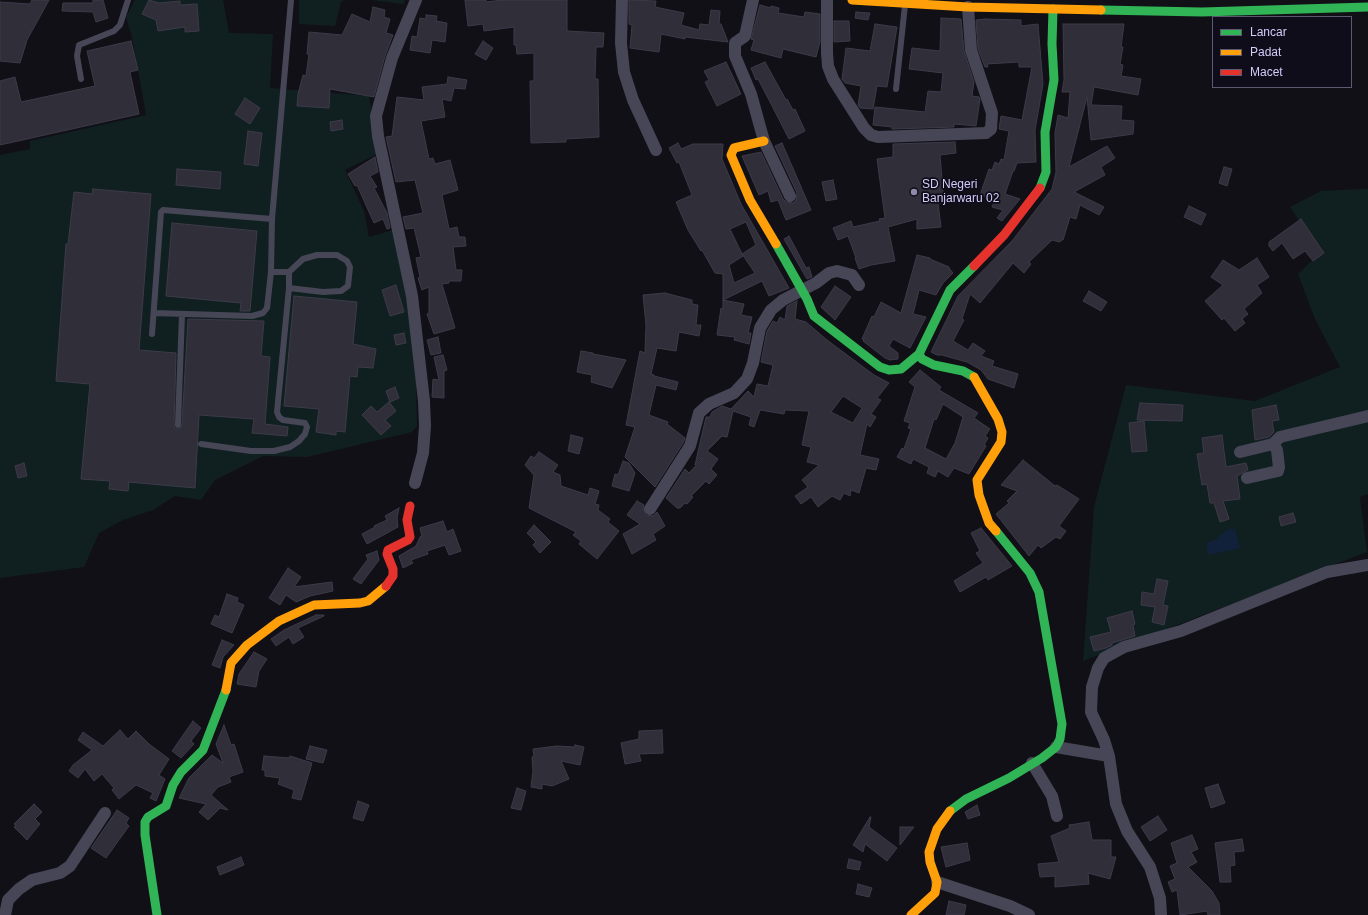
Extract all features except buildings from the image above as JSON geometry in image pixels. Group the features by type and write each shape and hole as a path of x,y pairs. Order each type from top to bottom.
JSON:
{"main road":[{"path":"852,0 968,7 1202,12 1368,7"},
{"path":"764,141 734,148 731,155 750,200 814,316 880,367 889,370 901,369 918,354 950,290 1004,235 1038,192 1043,182 1046,172 1045,132 1054,80 1052,44 1053,9"},
{"path":"911,915 935,893 937,882 930,862 929,852 937,829 948,813 966,799 1010,778 1056,747 1060,739 1062,724 1042,599 1030,573 989,523 977,486 978,476 1001,442 1000,425 992,407 972,376 963,372 934,365 922,359 918,354"},
{"path":"157,915 145,835 145,822 148,817 166,806 181,772 203,750 224,698 231,663 247,645 279,621 297,612 314,605 360,603 368,601 382,590 391,581 393,576 393,569 387,554 388,550 408,540 410,537 408,514 410,506"}],"street":[{"path":"415,483 423,453 425,438 424,401 412,296 378,136 376,116 392,58 416,0"},
{"path":"622,0 621,43 624,72 633,100 656,150"},
{"path":"754,0 745,36 735,43 735,56 750,94 764,141 790,196"},
{"path":"828,0 828,66 833,79 864,128 871,135 878,137 990,132 993,126 992,114 973,57 968,7"},
{"path":"650,509 690,446 699,413 709,404 729,396 741,387 751,371 760,328 766,315 783,300 816,283 829,273 837,271 852,275 859,285"},
{"path":"1240,452 1273,444 1276,439 1284,435 1368,416"},
{"path":"1247,478 1278,471 1277,450 1273,444"},
{"path":"1161,915 1160,898 1150,867 1127,831 1116,804 1109,756 1104,740 1091,712 1091,699 1095,675 1104,658 1124,647 1181,631 1327,572 1368,565"},
{"path":"1056,747 1109,756"},
{"path":"1032,763 1052,796 1057,816"},
{"path":"5,915 8,900 19,889 32,880 60,874 70,866 105,813"},
{"path":"937,882 1010,906 1029,915"}],"lane":[{"path":"81,79 77,56 79,45 114,31 120,25 128,0"},
{"path":"154,313 258,316 267,308 271,272 272,219 291,0"},
{"path":"896,89 905,4"},
{"path":"152,334 163,210 272,219"},
{"path":"271,272 289,272 303,259 317,255 337,255 348,261 350,267 348,286 340,291 323,292 289,288"},
{"path":"201,444 251,451 274,451 290,447 303,437 306,429 305,423 283,420 279,417 277,412 289,288 289,272"},
{"path":"178,425 182,314"}],"shaded area":[{"path":"135,0 223,0 229,33 273,34 270,88 369,96 379,153 345,170 364,211 369,237 396,229 417,315 417,426 412,432 307,457 263,456 215,480 201,500 175,496 153,510 123,520 99,533 84,567 0,578 0,155 30,149 30,141 146,115 132,37 126,17"},
{"path":"299,0 344,0 341,2 335,26 299,24"},
{"path":"372,0 405,0 404,4"},
{"path":"1368,189 1368,494 1360,497 1367,552 1083,661 1094,507 1126,385 1255,401 1340,367 1315,319 1298,274 1320,253 1290,207 1321,191"}],"water":[{"path":"1228,529 1235,529 1240,548 1208,555 1206,543 1215,540"}],"traffic: fast":[{"path":"1101,10 1202,12 1368,7"},
{"path":"1040,188 1046,172 1045,132 1054,80 1052,44 1053,9"},
{"path":"776,244 807,299 814,316 880,367 889,370 901,369 919,354 950,290 974,266"},
{"path":"919,354 922,359 934,365 963,371 974,377"},
{"path":"950,811 966,799 1009,778 1042,758 1056,747 1060,739 1062,724 1039,592 1030,573 996,531"},
{"path":"157,915 145,835 145,822 148,817 166,806 173,785 181,772 203,750 226,690"}],"traffic: slow":[{"path":"852,0 968,7 1101,10"},
{"path":"764,141 734,148 731,155 750,200 776,244"},
{"path":"974,377 998,419 1002,432 1001,442 977,480 979,495 989,523 996,531"},
{"path":"226,690 231,663 247,645 279,621 314,605 360,603 368,601 386,586"},
{"path":"911,915 935,893 937,882 930,862 929,852 937,829 950,811"}],"traffic: jam":[{"path":"974,266 1004,235 1040,188"},
{"path":"386,586 393,576 393,569 387,554 388,550 408,540 410,537 407,520 410,506"}],"place":[{"name":"SD Negeri Banjarwaru 02","path":"914,192"}]}
